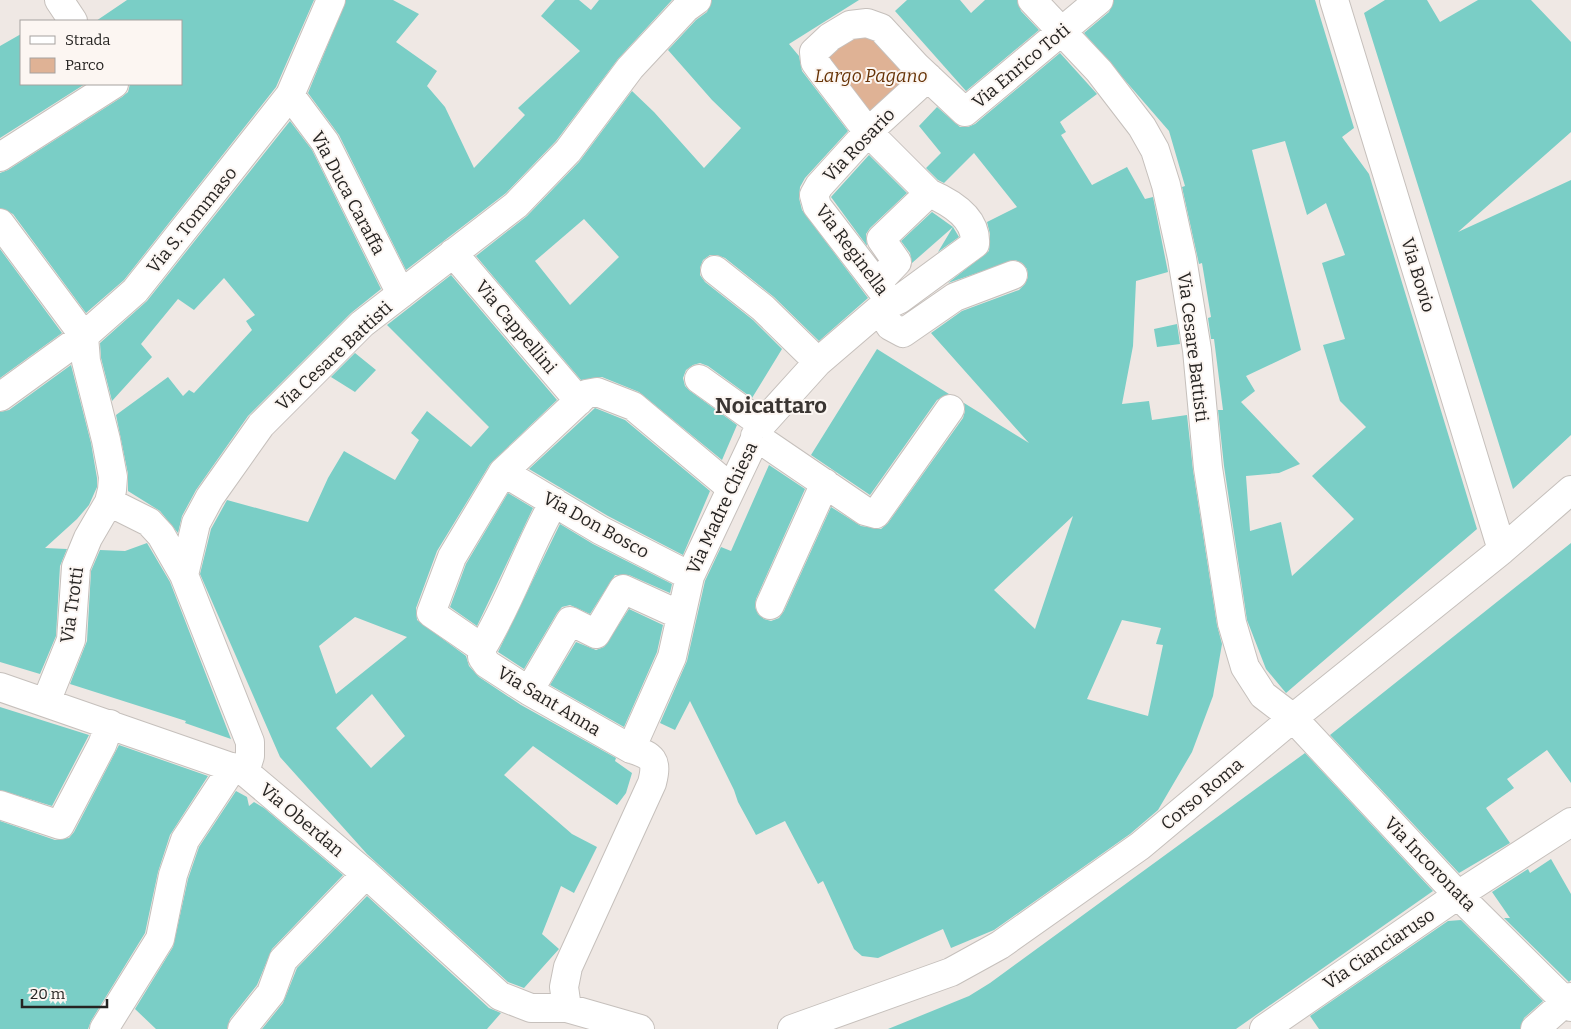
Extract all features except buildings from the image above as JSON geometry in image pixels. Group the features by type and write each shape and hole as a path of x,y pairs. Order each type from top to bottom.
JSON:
{"street":[{"path":"59,0 72,20"},
{"name":"Via S. Tommaso","path":"0,397 84,336 135,291 290,95 331,0"},
{"name":"Via Cesare Battisti","path":"184,574 196,523 210,497 261,425 362,324 523,198 568,151 630,68 686,8 698,0"},
{"name":"Via Cesare Battisti","path":"1032,0 1099,71 1142,126 1155,150 1166,185 1180,249 1197,350 1208,468 1232,623 1245,667 1264,695 1293,718"},
{"name":"Via Enrico Toti","path":"928,77 965,112 1099,0"},
{"name":"Via Bovio","path":"1334,0 1502,550"},
{"path":"883,298 975,244 973,228 963,215 940,198 929,193 868,132 815,62 814,52 830,37 850,25 867,23 881,28 928,77"},
{"name":"Via Rosario","path":"814,195 819,186 868,132 928,77"},
{"path":"0,157 112,85"},
{"name":"Via Duca Caraffa","path":"290,95 325,142 400,294"},
{"path":"883,298 897,262 881,239 929,193"},
{"name":"Via Reginella","path":"814,195 817,206 883,298 890,326 903,333 955,297 1013,275"},
{"path":"0,223 84,336"},
{"name":"Via Cappellini","path":"453,253 582,397"},
{"path":"715,270 763,308 818,362"},
{"name":"Via Madre Chiesa","path":"631,749 672,656 690,576 759,430 818,362 883,298"},
{"name":"Via Trotti","path":"46,702 71,640 76,566 88,538 109,502 112,490 112,477 106,440 86,361 84,336"},
{"path":"699,379 759,430 825,482 865,512 876,514 950,409"},
{"path":"582,397 597,392 633,406 731,488"},
{"name":"Via Sant Anna","path":"561,1019 568,967 652,783 656,769 652,759 529,691 487,664 482,657 482,648 431,614 452,557 503,472 582,397"},
{"name":"Via Don Bosco","path":"503,472 600,530 690,576"},
{"path":"770,605 825,482"},
{"name":"Corso Roma","path":"792,1029 951,972 1000,945 1140,846 1293,718 1502,550 1571,490"},
{"path":"104,1029 160,939 173,875 185,840 250,756 250,742 184,574 161,535 149,522 109,502"},
{"path":"482,648 500,619 535,536 554,502"},
{"path":"529,691 570,621 596,634 623,589 680,614"},
{"name":"Via Oberdan","path":"0,687 239,769 366,874 500,996 561,1019"},
{"name":"Via Incoronata","path":"1293,718 1458,895 1569,1002"},
{"path":"0,805 60,825 102,745 110,724"},
{"name":"Via Cianciaruso","path":"1281,1024 1458,895 1571,822"},
{"path":"242,1029 270,993 283,960 366,874"},
{"path":"1535,1029 1569,1002"},
{"path":"561,1019 640,1029"}],"green space":[{"name":"Largo Pagano","path":"863,29 912,79 868,118 824,61 826,51"}],"district":[{"name":"Noicattaro","path":"771,405"}]}
